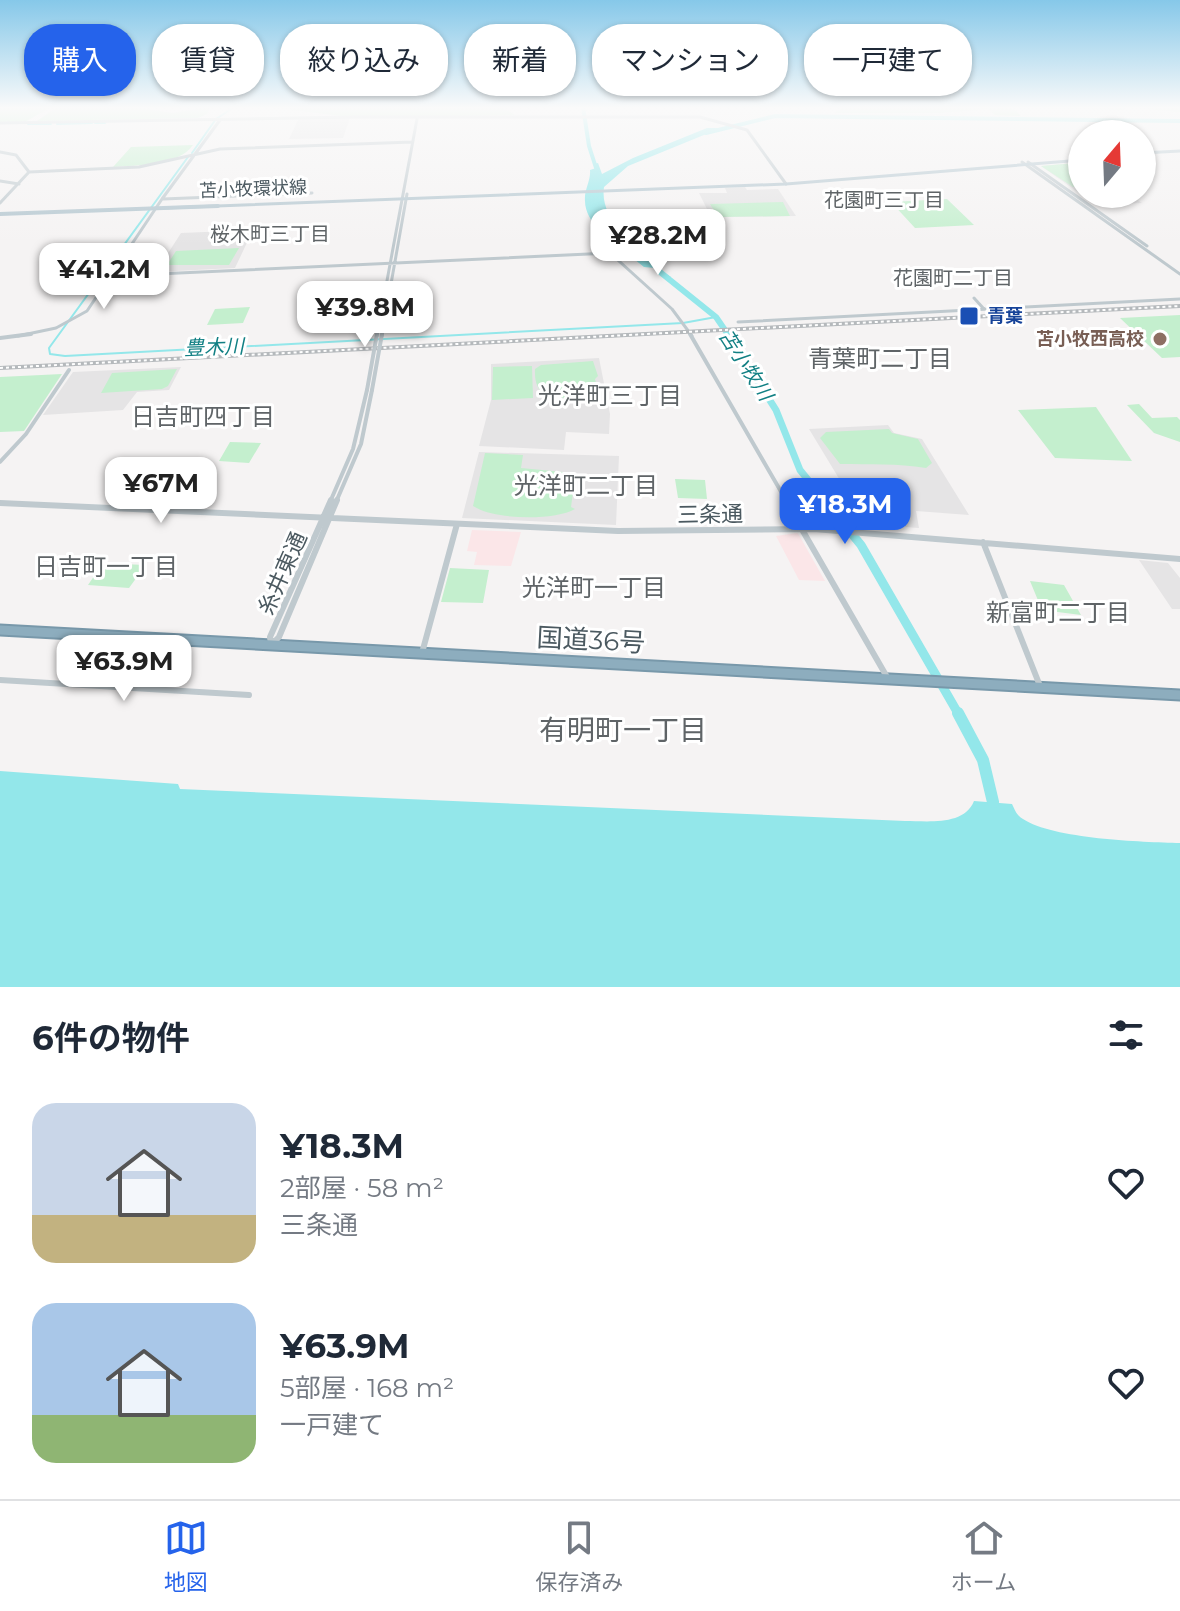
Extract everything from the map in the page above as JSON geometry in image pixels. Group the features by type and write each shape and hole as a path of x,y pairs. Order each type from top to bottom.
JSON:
{"highway":[{"name":"国道36号","path":"0,630 1180,695"}],"main road":[{"name":"苫小牧環状線","path":"0,212 785,182 1068,160"}],"street":[{"path":"6,153 16,155 29,172"},
{"path":"29,172 136,167 195,153"},
{"path":"0,338 30,336 62,326 90,308 155,205 195,153"},
{"name":"糸井東通","path":"404,196 410,153"},
{"name":"糸井東通","path":"271,645 279,637 361,444 412,153"},
{"path":"764,153 785,182"},
{"path":"1027,163 1180,272"},
{"path":"0,203 29,172"},
{"path":"0,181 20,184"},
{"path":"155,205 312,193"},
{"path":"113,276 610,253 684,324 887,678"},
{"path":"974,298 984,309"},
{"path":"738,322 1180,299"},
{"path":"0,462 26,434 69,370"},
{"name":"三条通","path":"0,503 618,531 824,529 1180,559"},
{"path":"422,653 457,524"},
{"path":"983,542 1040,687"},
{"path":"0,680 249,695"}],"shaded area":[{"path":"1068,164 1068,185 1041,166"},
{"path":"745,187 747,190 778,189 796,216 711,217 699,193 727,193 725,188"},
{"path":"253,230 235,268 156,272 181,233"},
{"path":"599,358 610,414 609,434 566,432 564,450 479,446 491,400 491,364"},
{"path":"181,367 169,390 137,392 123,410 43,415 73,372"},
{"path":"888,425 894,433 922,439 969,515 916,511 919,528 905,527 902,511 852,500 809,429"},
{"path":"479,452 619,456 616,525 462,518"},
{"path":"472,530 521,532 511,566 474,565 477,552 467,551"},
{"path":"797,533 825,581 799,580 776,536"},
{"path":"1139,560 1168,563 1180,578 1180,609 1172,609"}],"green space":[{"path":"126,153 184,153 168,161 113,167"},
{"path":"1068,164 1068,184 1041,166"},
{"path":"947,199 974,225 915,228 891,202"},
{"path":"783,202 790,216 718,217 710,204"},
{"path":"239,248 229,265 167,265 176,251"},
{"path":"250,307 243,323 207,325 215,309"},
{"name":"苫小牧西高校","path":"1180,315 1180,357 1162,358 1120,318"},
{"path":"593,361 598,376 595,379 598,391 591,398 552,397 539,389 535,369 541,365"},
{"path":"532,366 533,398 492,400 493,367"},
{"path":"177,369 168,386 162,389 101,393 112,373"},
{"path":"62,374 24,431 0,432 0,377"},
{"path":"1139,404 1152,418 1177,417 1180,420 1180,442 1154,433 1127,405"},
{"path":"1096,407 1132,461 1055,458 1018,410"},
{"path":"889,429 892,433 918,439 932,463 926,468 840,464 820,438 826,432"},
{"path":"230,442 261,443 249,463 219,461"},
{"path":"485,453 523,455 521,468 563,472 563,476 575,477 571,507 575,509 553,516 524,517 495,514 473,506"},
{"path":"675,479 705,480 707,499 678,498"},
{"path":"103,563 145,566 129,588 88,585"},
{"path":"450,568 489,570 483,603 441,602"},
{"path":"1030,581 1064,585 1081,615 1042,610"}],"water":[{"path":"645,153 660,153 628,166 604,187 604,200 614,222 663,263 661,271 671,277 655,268 644,267 607,238 587,211 585,201 590,170 596,168 593,164 598,163 602,174"},
{"path":"0,771 178,784 180,789 905,821 954,818 962,815 974,801 1012,804 1023,819 1055,831 1098,838 1180,843 1180,987 0,987"}],"waterway":[{"path":"591,153 597,171"},
{"name":"豊木川","path":"188,157 49,348 50,354 65,356 683,323 716,317"},
{"name":"苫小牧川","path":"660,272 716,317 729,336"},
{"name":"苫小牧川","path":"728,334 776,410 800,470 826,502"},
{"name":"苫小牧川","path":"824,500 861,545 959,715"},
{"name":"苫小牧川","path":"958,713 983,760 993,802"}],"railway":[{"path":"0,368 1180,306"}],"place":[{"name":"青葉","path":"969,316"},
{"name":"苫小牧西高校","path":"1160,339"}],"district":[{"name":"花園町三丁目","path":"884,200"},
{"name":"桜木町三丁目","path":"270,234"},
{"name":"花園町二丁目","path":"953,278"},
{"name":"青葉町二丁目","path":"880,359"},
{"name":"光洋町三丁目","path":"610,396"},
{"name":"日吉町四丁目","path":"203,417"},
{"name":"光洋町二丁目","path":"586,486"},
{"name":"日吉町一丁目","path":"106,567"},
{"name":"光洋町一丁目","path":"594,588"},
{"name":"新富町二丁目","path":"1058,613"},
{"name":"有明町一丁目","path":"623,730"}]}
